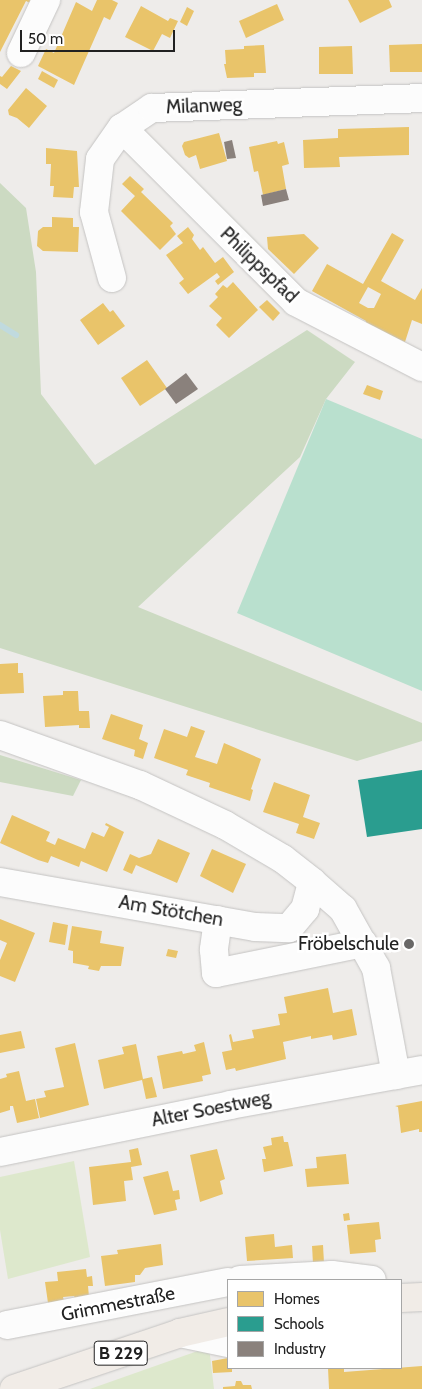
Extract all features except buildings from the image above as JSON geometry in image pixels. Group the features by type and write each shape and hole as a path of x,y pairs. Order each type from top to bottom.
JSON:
{"main road":[{"path":"402,1298 422,1297"},
{"name":"B 229","path":"14,1389 180,1333 227,1322"}],"street":[{"path":"21,53 46,0"},
{"name":"Milanweg","path":"112,278 94,212 100,159 122,128 152,108 422,98"},
{"name":"Philippspfad","path":"122,128 296,302 422,367"},
{"path":"0,735 140,785 225,825 283,859 312,882 343,909 364,942 376,968 409,1073"},
{"name":"Am Stötchen","path":"0,882 254,927 289,928 305,909 312,882"},
{"path":"218,920 214,950 216,973 364,942"},
{"name":"Alter Soestweg","path":"0,1152 230,1105 409,1073"},
{"path":"258,1279 332,1275 364,1279"},
{"name":"Grimmestraße","path":"7,1325 227,1282"},
{"path":"180,1333 227,1343"}],"green space":[{"path":"0,183 26,208 36,272 41,394 95,465 307,330 355,362 326,399 300,457 138,607 422,723 422,741 357,761 0,648"},
{"path":"326,399 422,439 422,691 237,613"},
{"path":"0,755 81,780 73,796 0,782"},
{"path":"74,1161 90,1257 8,1279 0,1230 0,1177"},
{"path":"209,1347 214,1389 90,1389"}],"waterway":[{"path":"0,325 16,335"}],"place":[{"name":"Fröbelschule","path":"409,944"}]}
